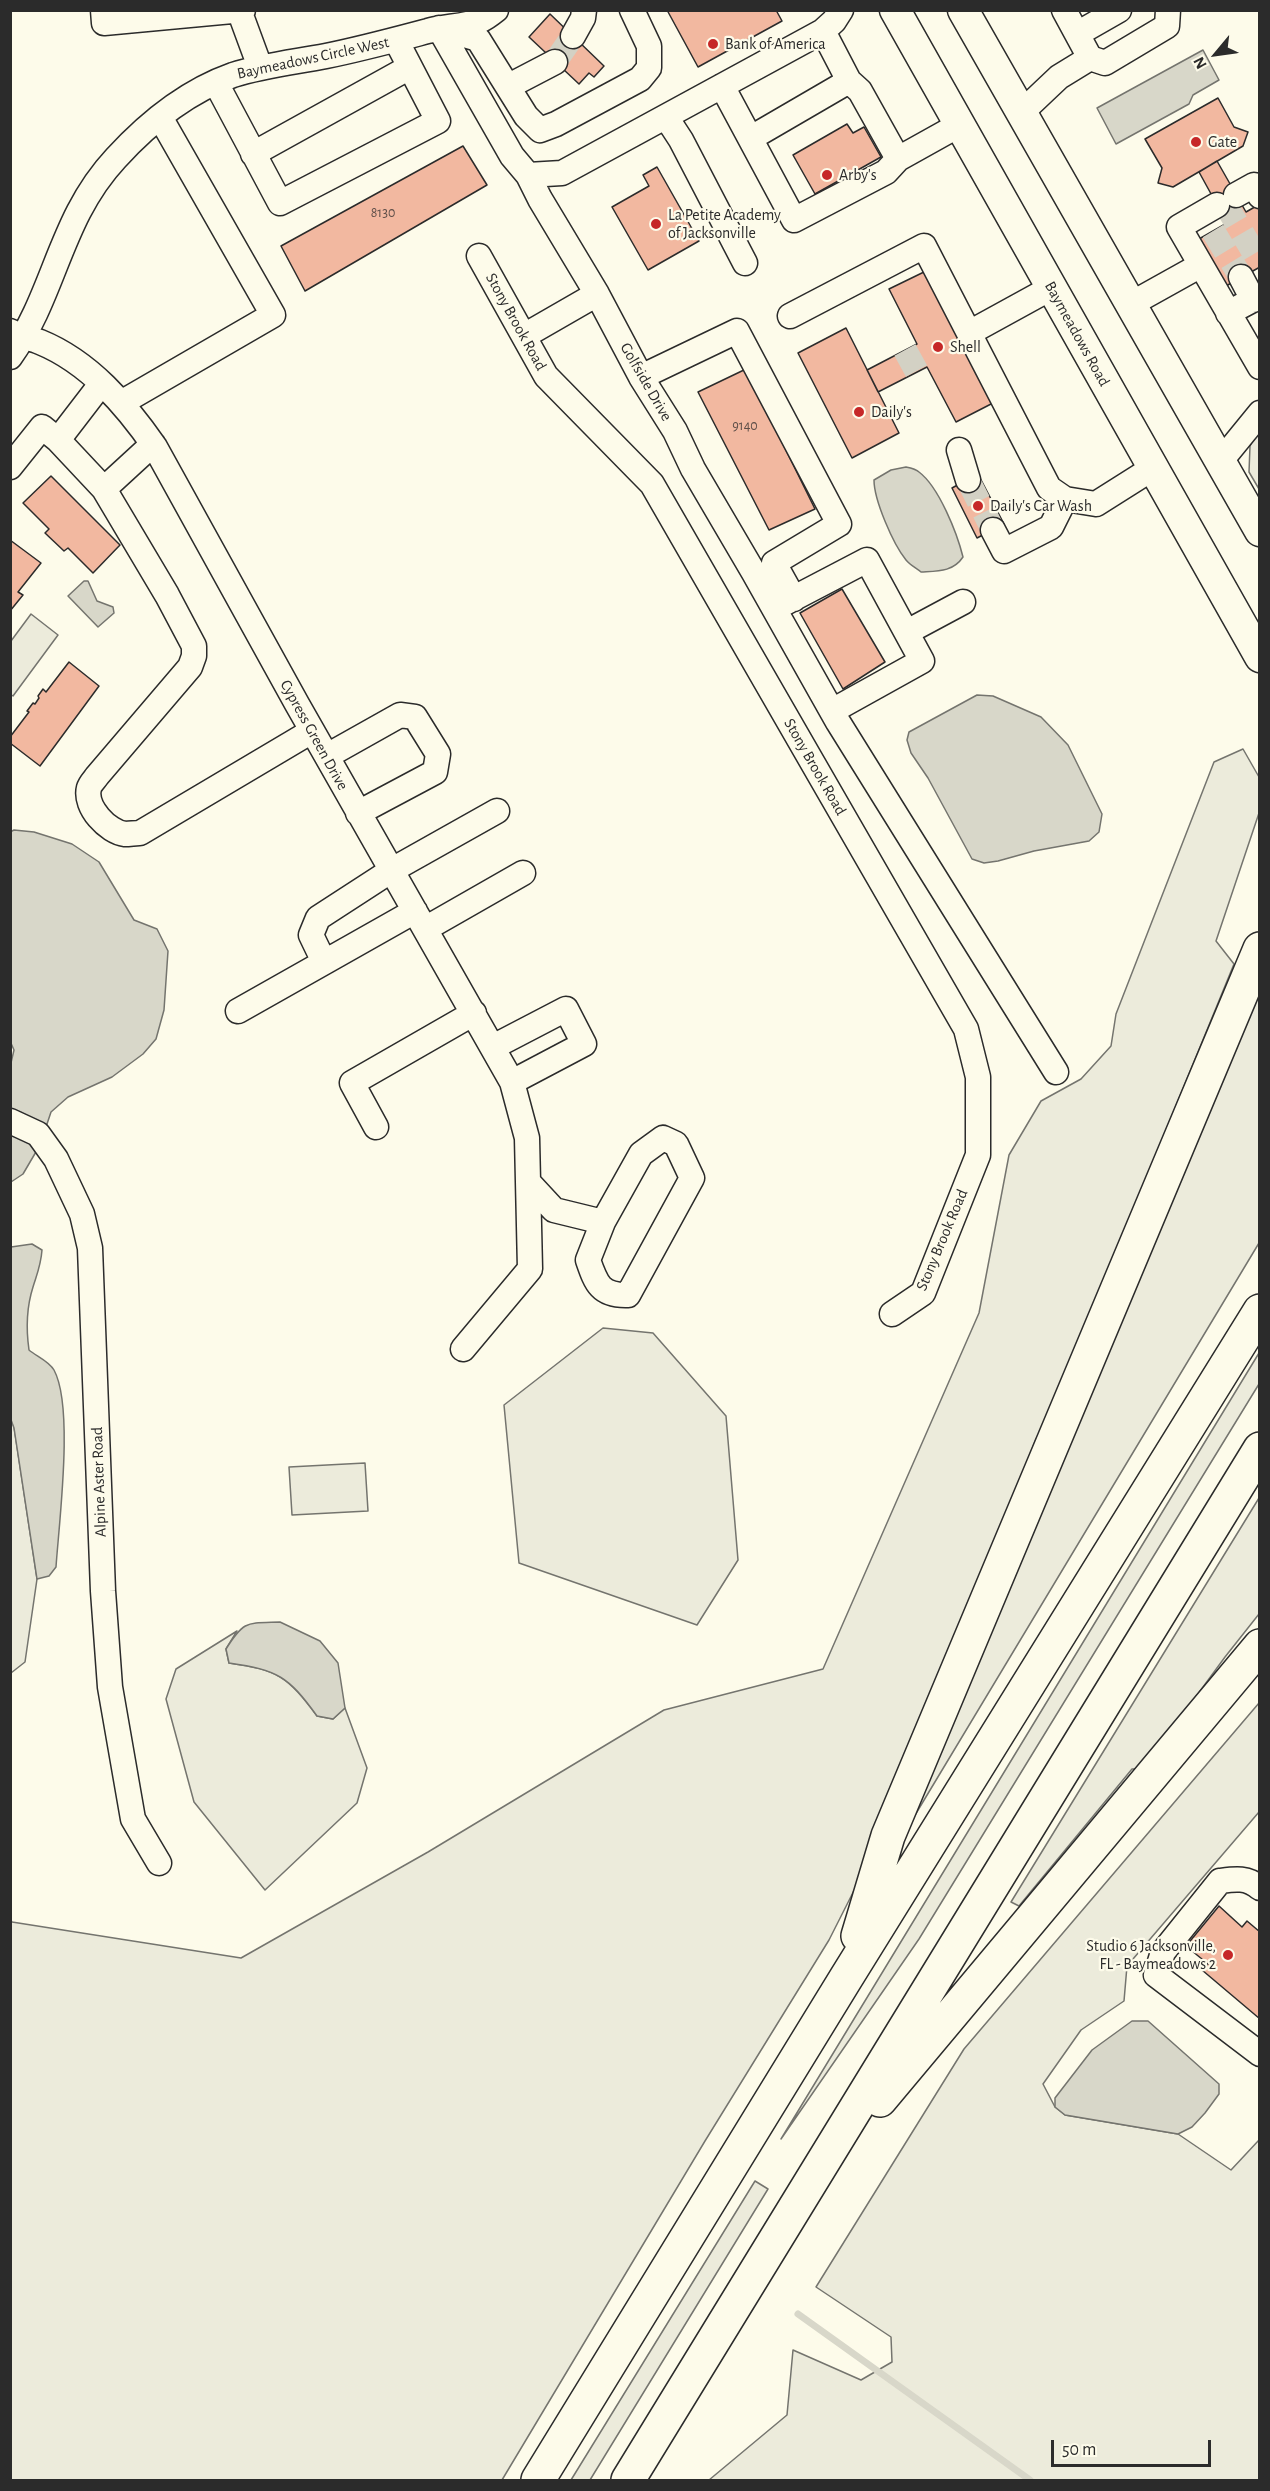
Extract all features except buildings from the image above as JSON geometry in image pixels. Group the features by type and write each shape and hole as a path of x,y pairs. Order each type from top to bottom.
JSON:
{"highway":[{"path":"846,1978 888,1836 1260,949"},
{"path":"538,2481 846,1978 1260,1311"},
{"path":"627,2481 1260,1449"},
{"path":"808,2186 1260,1646"}],"main road":[{"name":"Baymeadows Road","path":"895,10 1260,657"},
{"path":"963,10 1260,531"}],"street":[{"path":"103,10 104,23 240,11 260,67"},
{"name":"Baymeadows Circle West","path":"15,342 38,309 64,239 79,208 114,159 160,117 183,100 216,83 260,67 325,56 396,40 446,19 480,21 496,10"},
{"path":"573,36 583,18 584,10"},
{"path":"446,19 478,39 526,116 540,130 556,124 640,79 649,68 649,46 632,10"},
{"path":"528,175 562,173 823,31 834,21 841,10"},
{"path":"1064,10 1090,58 1105,63 1167,26 1168,10"},
{"path":"1077,34 1119,10"},
{"name":"Golfside Drive","path":"446,19 512,156 528,175 597,294 641,377 675,431 693,469 764,568 784,604 832,711 1056,1072"},
{"path":"823,31 898,159"},
{"path":"216,83 280,203 438,121 396,40"},
{"path":"1022,112 1059,76 1090,58"},
{"path":"509,86 555,62"},
{"path":"253,154 410,67"},
{"path":"722,86 794,220 886,172 898,159 959,124"},
{"path":"751,138 855,86"},
{"path":"121,403 273,315 160,117"},
{"path":"666,117 681,140 745,263"},
{"path":"1226,208 1179,227 1259,365"},
{"path":"790,316 924,246 1049,488 1065,500 1096,504 1153,468"},
{"name":"Stony Brook Road","path":"479,256 546,376 652,484 966,1029 978,1077 978,1155 922,1293 892,1314"},
{"path":"1131,304 1201,265"},
{"path":"1228,313 1256,298 1241,278"},
{"path":"969,333 1051,288"},
{"path":"524,336 597,294"},
{"path":"641,377 737,331 839,525 764,568"},
{"name":"Cypress Green Drive","path":"15,342 40,342 76,363 121,403 136,419 153,444 358,813 512,1082 527,1138 530,1269 464,1349"},
{"path":"57,440 101,384"},
{"path":"1220,462 1260,412"},
{"path":"10,467 42,427 57,440 104,489 167,595 194,646 194,656 190,667 148,713 89,788 92,805 105,825 124,834 140,833 312,731"},
{"path":"104,489 153,444"},
{"path":"958,450 968,480"},
{"path":"993,530 1004,552 1051,527 1065,500"},
{"path":"784,604 867,560 922,661 832,711"},
{"path":"908,632 963,602"},
{"path":"327,756 400,715 416,717 438,754 435,772 358,813"},
{"path":"324,962 311,935 318,918 392,870 497,811"},
{"path":"238,1011 324,962 524,873"},
{"path":"493,1047 566,1009 584,1044 512,1082"},
{"path":"376,1127 352,1083 474,1013"},
{"name":"Alpine Aster Road","path":"10,1121 38,1134 56,1159 82,1214 90,1248 103,1591 110,1687 134,1819 159,1863"},
{"path":"663,1138 676,1144 692,1178 628,1294 614,1296 597,1284 588,1260 603,1222 640,1154 663,1138"},
{"path":"529,1183 554,1209 603,1222"},
{"path":"1260,1888 1252,1882 1236,1878 1220,1881 1163,1952 1156,1975 1260,2054"}],"shaded area":[{"path":"1203,50 1219,80 1193,95 1189,104 1116,144 1097,108"},
{"path":"1259,429 1259,489 1249,472 1250,446"},
{"path":"906,467 916,470 926,479 940,499 952,524 963,557 955,566 939,571 921,572 901,553 885,522 877,499 874,480 891,470"},
{"path":"84,581 88,581 97,601 113,607 114,613 98,627 68,596"},
{"path":"31,614 58,635 13,696 10,694 11,641"},
{"path":"977,695 993,696 1041,717 1068,745 1102,814 1099,832 1089,841 1034,851 998,861 984,863 972,859 928,778 911,753 907,740 909,732"},
{"path":"1243,749 1259,777 1259,813 1216,941 1234,964 1049,1416 1036,1439 876,1847 829,1940 705,2141 502,2480 11,2480 10,1919 12,1922 241,1958 428,1852 664,1710 823,1669 979,1313 1009,1155 1041,1101 1081,1079 1111,1046 1116,1014 1214,762"},
{"path":"14,830 34,832 72,844 99,862 134,920 157,929 168,951 164,1010 156,1039 143,1054 112,1077 68,1097 51,1112 40,1145 23,1174 11,1182 10,1067 14,1050 10,1041 10,832"},
{"path":"1259,978 1259,1243 885,1865"},
{"path":"32,1244 42,1250 28,1311 29,1350 46,1361 54,1370 60,1387 64,1437 56,1567 49,1576 37,1579 14,1428 10,1417 11,1247"},
{"path":"603,1328 653,1333 726,1416 738,1560 697,1625 519,1563 504,1405"},
{"path":"1259,1353 1259,1384 919,1939 781,2139"},
{"path":"10,1417 14,1427 37,1579 25,1662 11,1673"},
{"path":"365,1463 368,1511 292,1515 289,1467"},
{"path":"1259,1498 1259,1614 1143,1769 1132,1769 1019,1906 1011,1902"},
{"path":"280,1622 320,1641 338,1663 345,1708 333,1719 317,1716 298,1692 281,1677 271,1672 229,1663 226,1649 242,1628 253,1623"},
{"path":"237,1631 226,1649 229,1663 270,1672 280,1677 289,1683 317,1716 333,1719 345,1708 367,1768 357,1803 265,1890 194,1802 166,1699 176,1669"},
{"path":"1259,1703 1259,1812 1127,1966 1124,2001 1081,2030 1043,2084 1055,2107 1065,2115 1178,2134 1231,2170 1259,2140 1259,2480 709,2480 787,2415 793,2350 861,2380 892,2362 891,2337 816,2287 964,2049"},
{"path":"1132,2021 1148,2021 1219,2084 1219,2094 1205,2113 1192,2127 1178,2134 1065,2115 1055,2107 1055,2098 1092,2050"},
{"path":"755,2181 768,2189 590,2480 571,2480"}],"waterway":[{"path":"798,2314 1030,2480"}],"tunnel":[{"path":"555,62 573,36"},
{"path":"1224,202 1260,263"},
{"path":"1213,231 1241,277"},
{"path":"905,350 917,372"},
{"path":"968,480 993,530"}],"place":[{"name":"Bank of America","path":"713,44"},
{"name":"Gate","path":"1196,142"},
{"name":"Arby's","path":"827,175"},
{"name":"La Petite Academy of Jacksonville","path":"656,224"},
{"name":"Shell","path":"938,347"},
{"name":"Daily's","path":"859,412"},
{"name":"Daily's Car Wash","path":"978,506"},
{"name":"Studio 6 Jacksonville, FL - Baymeadows 2","path":"1228,1955"}]}
